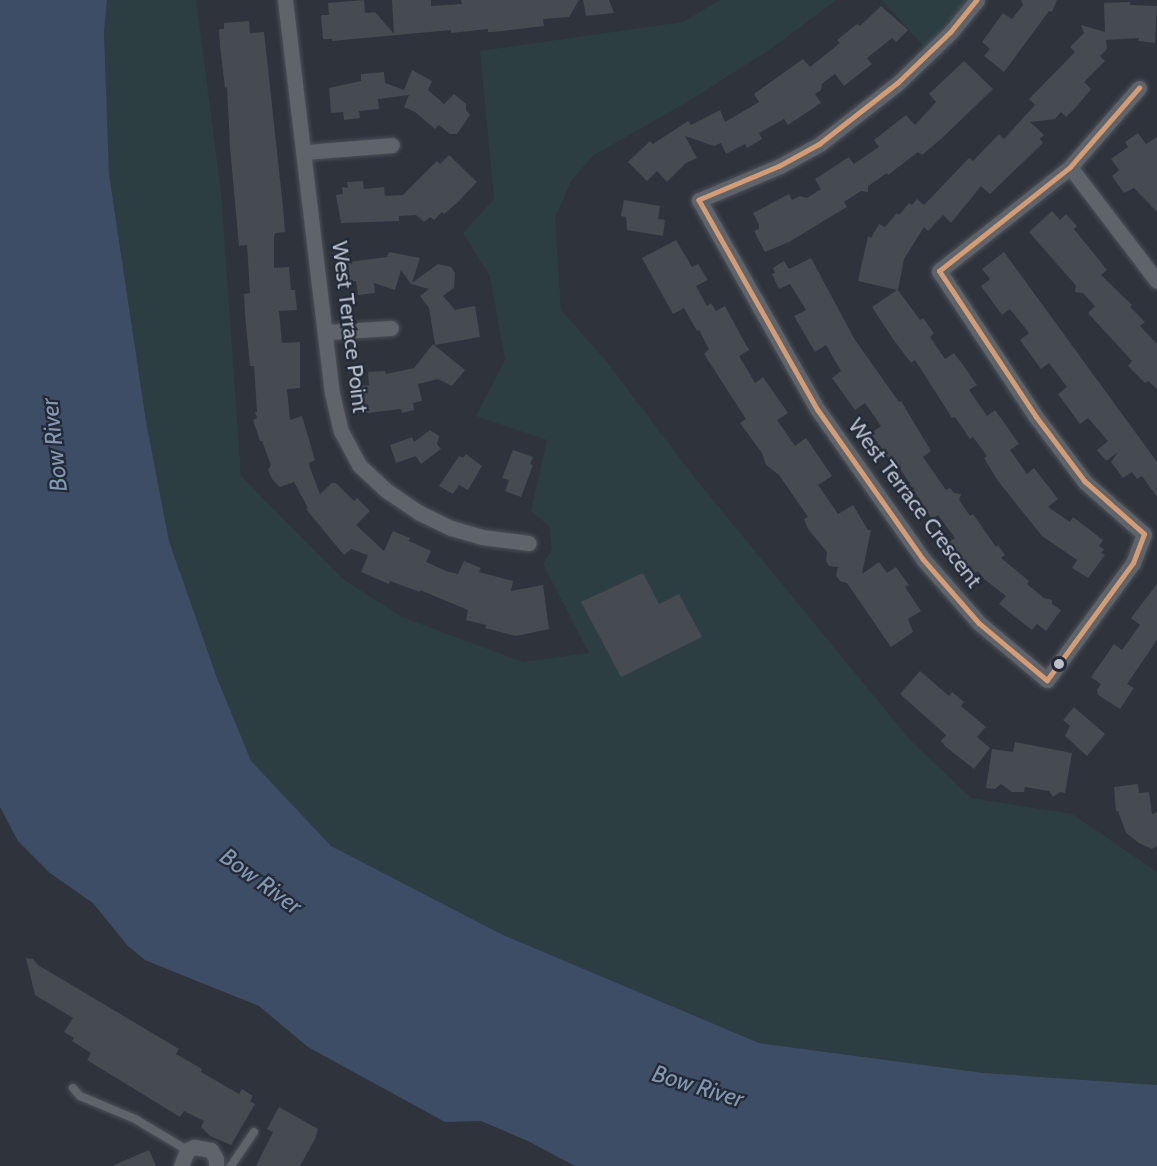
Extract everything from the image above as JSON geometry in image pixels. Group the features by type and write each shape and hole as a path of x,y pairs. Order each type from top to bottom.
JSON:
{"street":[{"name":"West Terrace Point","path":"285,0 305,152 332,393 341,431 359,465 387,491 420,513 451,528 482,537 529,543"},
{"name":"West Terrace Crescent","path":"977,0 951,32 898,83 820,144 780,166 699,200 818,410 923,559 979,623 1047,680 1133,563 1144,534 1085,482 1036,417 939,271 1070,167"},
{"path":"1139,88 1070,167 1157,281"},
{"path":"305,152 392,145"},
{"path":"326,332 391,328"},
{"path":"181,1166 187,1150 194,1147 212,1150 216,1166"}],"lane":[{"path":"74,1089 80,1096 135,1119 187,1150"},
{"path":"231,1166 254,1132"}],"shaded area":[{"path":"107,0 196,0 221,192 241,476 343,579 402,617 523,662 589,653 543,564 552,549 549,526 531,511 547,440 476,416 505,360 490,276 463,233 494,199 480,51 683,22 720,0 836,0 775,46 684,104 594,155 572,179 555,218 561,310 607,362 694,477 910,740 971,798 1072,814 1157,872 1157,1085 984,1073 759,1043 503,935 331,846 251,762 217,678 169,541 146,421 109,174 104,32"},
{"path":"882,0 977,0 929,52"}],"water":[{"name":"Bow River","path":"0,0 107,0 104,32 109,174 146,421 169,541 217,678 251,761 331,846 503,935 759,1043 984,1073 1157,1085 1157,1166 575,1166 528,1141 481,1121 445,1122 308,1047 259,1006 145,960 128,946 93,903 50,873 18,841 0,807"}],"building":[{"path":"364,0 365,13 375,12 394,34 392,0 431,0 431,6 462,4 461,0 579,0 569,17 543,19 544,26 493,32 488,32 488,29 451,33 451,30 332,41 332,39 323,39 321,15 329,15 328,3"},
{"path":"583,0 609,0 614,13 586,16"},
{"path":"1021,0 1057,0 1052,12 1049,11 1004,72 984,56 990,49 982,42 1003,13 1012,19 1023,5"},
{"path":"1130,2 1130,5 1157,6 1155,43 1138,41 1139,38 1106,40 1107,49 1100,56 1105,61 1084,82 1091,89 1077,106 1066,117 1061,112 1055,119 1030,122 1044,135 1040,139 1043,143 990,194 981,186 951,223 943,215 928,231 924,227 904,259 898,290 920,320 923,318 934,333 930,337 945,359 954,353 963,365 977,385 969,390 987,416 995,410 1010,431 1019,444 1010,450 1027,474 1034,468 1058,499 1048,507 1070,522 1073,517 1103,540 1099,546 1104,549 1101,553 1105,555 1088,578 1072,568 1077,560 1042,536 998,481 984,458 987,456 973,437 970,439 955,417 952,418 915,360 911,363 893,339 872,307 897,290 858,281 868,236 871,238 879,224 885,227 897,213 899,215 909,203 912,205 917,199 924,205 969,158 973,161 999,134 1004,139 1035,105 1029,99 1075,52 1070,47 1084,33 1081,25 1105,32 1104,3"},
{"path":"881,6 908,30 896,42 892,38 867,58 872,64 844,86 835,74 822,84 821,90 815,94 821,103 788,125 784,119 759,133 762,139 747,148 745,144 726,154 721,143 714,146 685,136 697,158 686,163 667,182 657,171 647,181 628,162 650,141 653,144 688,121 691,125 720,110 725,122 759,102 754,94 803,59 810,67 840,43 837,40 857,24 860,26"},
{"path":"249,21 250,33 264,32 283,207 285,232 275,233 274,268 289,267 291,290 295,290 297,310 279,311 282,343 300,342 300,388 287,389 290,420 302,416 315,460 309,463 310,468 320,494 332,483 336,483 354,501 357,498 370,511 356,525 384,551 393,531 431,551 426,562 446,571 458,574 464,561 481,568 479,572 513,581 511,591 543,585 549,629 516,636 485,628 486,625 466,620 468,610 420,590 420,592 390,581 389,584 361,572 368,555 351,549 344,555 306,509 308,508 294,482 280,487 272,479 268,470 271,465 253,420 257,418 254,366 250,366 244,294 250,293 247,245 239,246 227,87 225,88 219,29 224,29 224,23"},
{"path":"964,61 993,89 941,139 922,155 918,152 888,175 887,173 868,186 868,192 861,191 844,202 847,207 789,242 765,252 754,231 759,229 759,225 753,213 789,194 792,200 800,196 807,198 821,189 815,179 849,157 854,164 879,147 874,140 906,115 915,125 936,102 929,94"},
{"path":"412,70 432,81 428,90 444,104 454,94 466,104 466,110 470,115 457,134 450,134 439,125 435,129 415,112 404,107 409,95 378,99 379,109 359,111 360,118 344,120 343,112 331,113 329,88 361,81 361,74 384,72 385,83 404,90"},
{"path":"1138,133 1146,144 1157,137 1157,212 1134,188 1124,193 1112,176 1119,170 1111,159 1128,147 1125,142"},
{"path":"449,155 477,182 444,214 442,212 434,220 430,217 424,222 416,215 399,216 399,221 341,223 336,195 343,194 342,187 348,188 347,182 363,181 364,189 384,187 385,196 403,195 437,161 440,164"},
{"path":"624,200 660,206 658,219 665,220 663,236 627,230 626,217 621,216"},
{"path":"1052,211 1060,220 1066,214 1077,226 1074,229 1107,270 1101,275 1132,305 1130,307 1145,322 1140,326 1157,344 1157,389 1148,381 1145,383 1128,366 1132,361 1088,313 1095,306 1083,293 1075,292 1076,286 1029,232"},
{"path":"676,240 692,267 698,264 708,280 696,286 707,306 711,303 716,311 725,306 749,350 739,356 755,383 763,377 788,413 777,420 795,446 806,438 832,476 818,485 838,514 853,505 868,530 871,530 862,574 879,562 887,573 896,567 909,585 905,587 921,611 908,619 913,632 891,647 847,583 840,581 836,576 838,567 829,566 826,561 827,552 808,529 804,519 808,517 779,475 766,465 762,453 740,423 746,419 704,354 709,349 699,330 697,331 684,308 673,314 642,258"},
{"path":"389,252 420,258 412,283 438,264 451,267 455,273 454,288 443,296 455,310 475,306 480,337 435,345 429,308 420,296 429,289 411,284 401,270 395,290 374,283 375,293 358,295 356,281 350,282 348,262 387,257"},
{"path":"1004,252 1157,462 1157,497 1142,476 1137,479 1132,472 1123,478 1111,462 1118,452 1106,461 1097,450 1108,441 1088,418 1080,424 1058,394 1067,387 1049,363 1041,369 1020,340 1029,333 1010,309 1002,315 981,286 990,279 982,269"},
{"path":"811,258 855,340 899,402 901,401 931,451 923,457 946,490 950,488 954,493 961,494 959,500 970,516 973,514 996,547 998,545 1005,555 1001,558 1029,581 1027,584 1044,598 1052,600 1052,604 1061,610 1046,631 1037,624 1032,630 999,604 1006,596 984,579 978,571 971,576 948,543 955,538 938,515 932,519 896,462 892,464 871,433 881,426 865,403 855,410 832,378 841,371 826,345 815,352 794,316 806,310 790,284 779,289 772,274 775,273 773,268 784,261 789,269"},
{"path":"433,344 465,370 452,386 438,379 418,384 422,401 413,403 414,410 402,413 401,409 360,414 357,386 369,385 368,372 385,371 386,374 414,368"},
{"path":"430,430 439,436 437,444 441,449 421,464 416,456 396,463 390,445 412,437 414,442"},
{"path":"513,450 533,457 530,464 533,465 521,497 505,491 509,480 502,478"},
{"path":"466,454 482,466 468,490 459,485 453,494 439,486 459,456 463,458"},
{"path":"643,573 659,604 679,594 702,637 621,677 581,602"},
{"path":"1157,584 1157,640 1127,684 1134,688 1120,709 1098,695 1097,690 1101,684 1091,677 1114,644 1122,650 1140,625 1131,618"},
{"path":"920,671 949,696 952,692 964,702 961,706 986,727 977,737 990,748 974,769 946,747 941,741 946,735 900,694"},
{"path":"1074,707 1105,734 1087,756 1065,736 1070,726 1063,720"},
{"path":"1015,742 1072,753 1065,793 1060,792 1053,797 1049,791 1025,787 1024,792 1012,792 1001,784 995,789 986,788 992,749 1013,752"},
{"path":"1138,784 1139,793 1149,792 1152,814 1157,812 1157,846 1152,849 1126,833 1118,811 1116,811 1114,787"},
{"path":"26,958 33,959 38,965 179,1049 176,1054 202,1069 201,1072 239,1094 242,1089 253,1096 250,1101 255,1104 231,1145 210,1136 201,1127 204,1121 184,1111 180,1117 87,1060 91,1053 72,1041 74,1038 64,1032 73,1018 35,995"},
{"path":"279,1107 318,1129 315,1139 300,1166 256,1166 273,1132 267,1129"},
{"path":"149,1150 156,1166 112,1166"}],"transit line":[{"path":"977,0 951,32 898,83 820,144 780,166 699,200 818,410 923,559 979,623 1047,680 1133,563 1144,534 1085,482 1036,417 939,271 1070,167 1139,88"}]}
